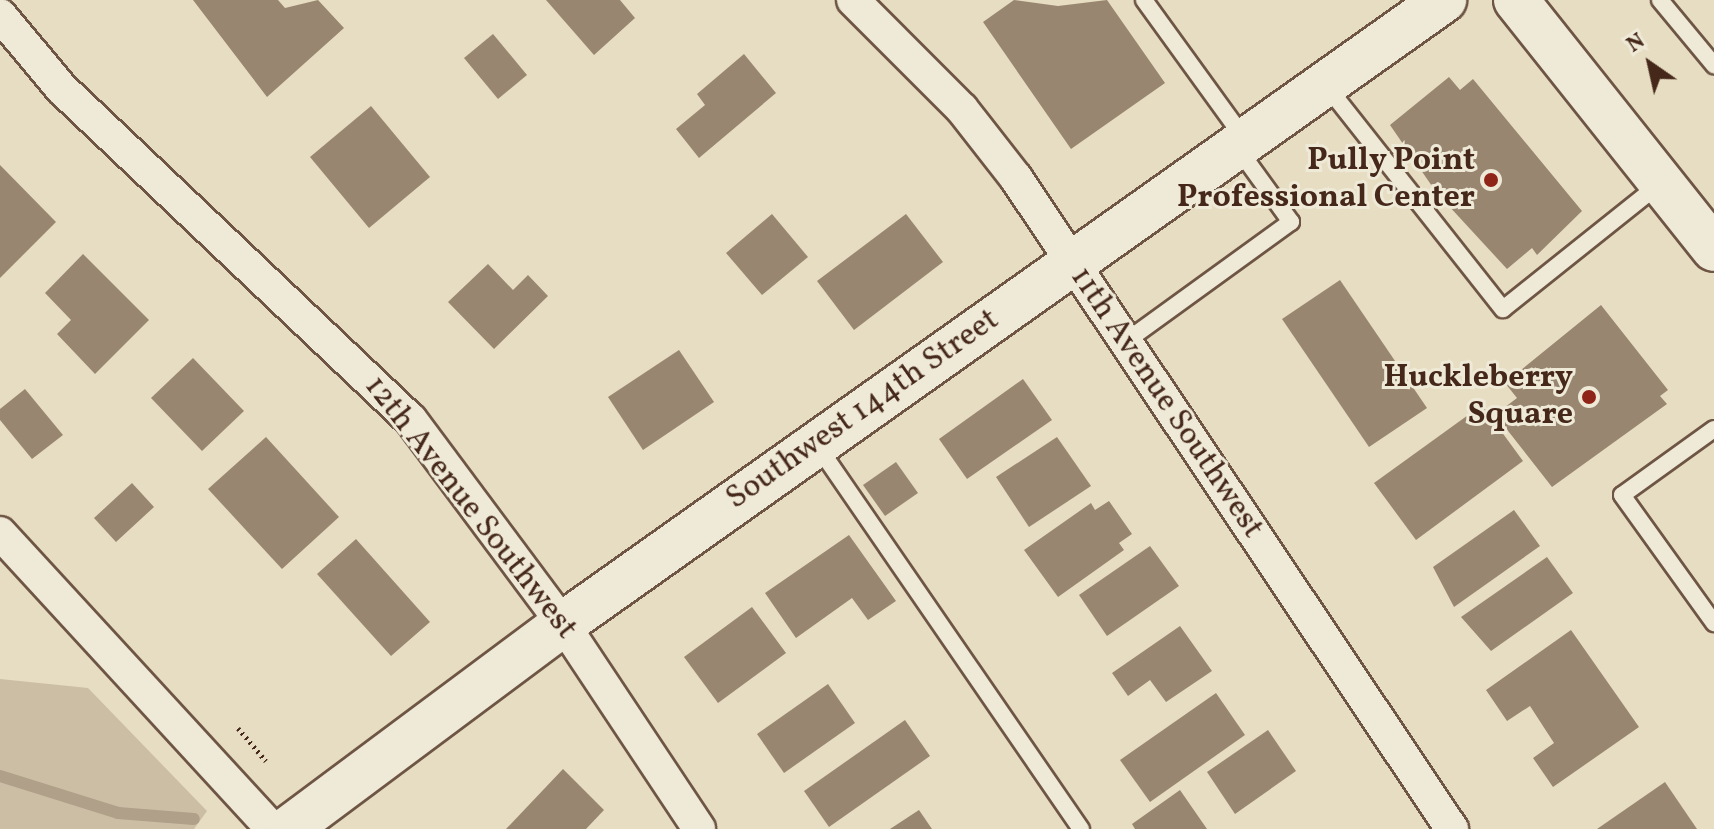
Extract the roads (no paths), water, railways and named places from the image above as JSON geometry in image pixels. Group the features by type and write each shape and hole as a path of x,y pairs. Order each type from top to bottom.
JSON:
{"street":[{"name":"11th Avenue Southwest","path":"853,0 962,109 1071,262 1452,829"},
{"name":"Southwest 144th Street","path":"288,829 563,624 1444,0"},
{"path":"1516,0 1661,183 1707,227"},
{"name":"12th Avenue Southwest","path":"0,15 61,88 411,420 563,624 699,829"},
{"path":"0,533 272,829"}],"lane":[{"path":"1125,342 1291,222 1144,0"},
{"path":"1660,0 1714,65"},
{"path":"1324,83 1503,309 1661,183"},
{"path":"1714,429 1622,495 1714,623"},
{"path":"816,444 1081,829"}],"waterway":[{"path":"0,776 118,813 194,819"}],"place":[{"name":"Pully Point Professional Center","path":"1491,180"},
{"name":"Huckleberry Square","path":"1589,397"}]}
